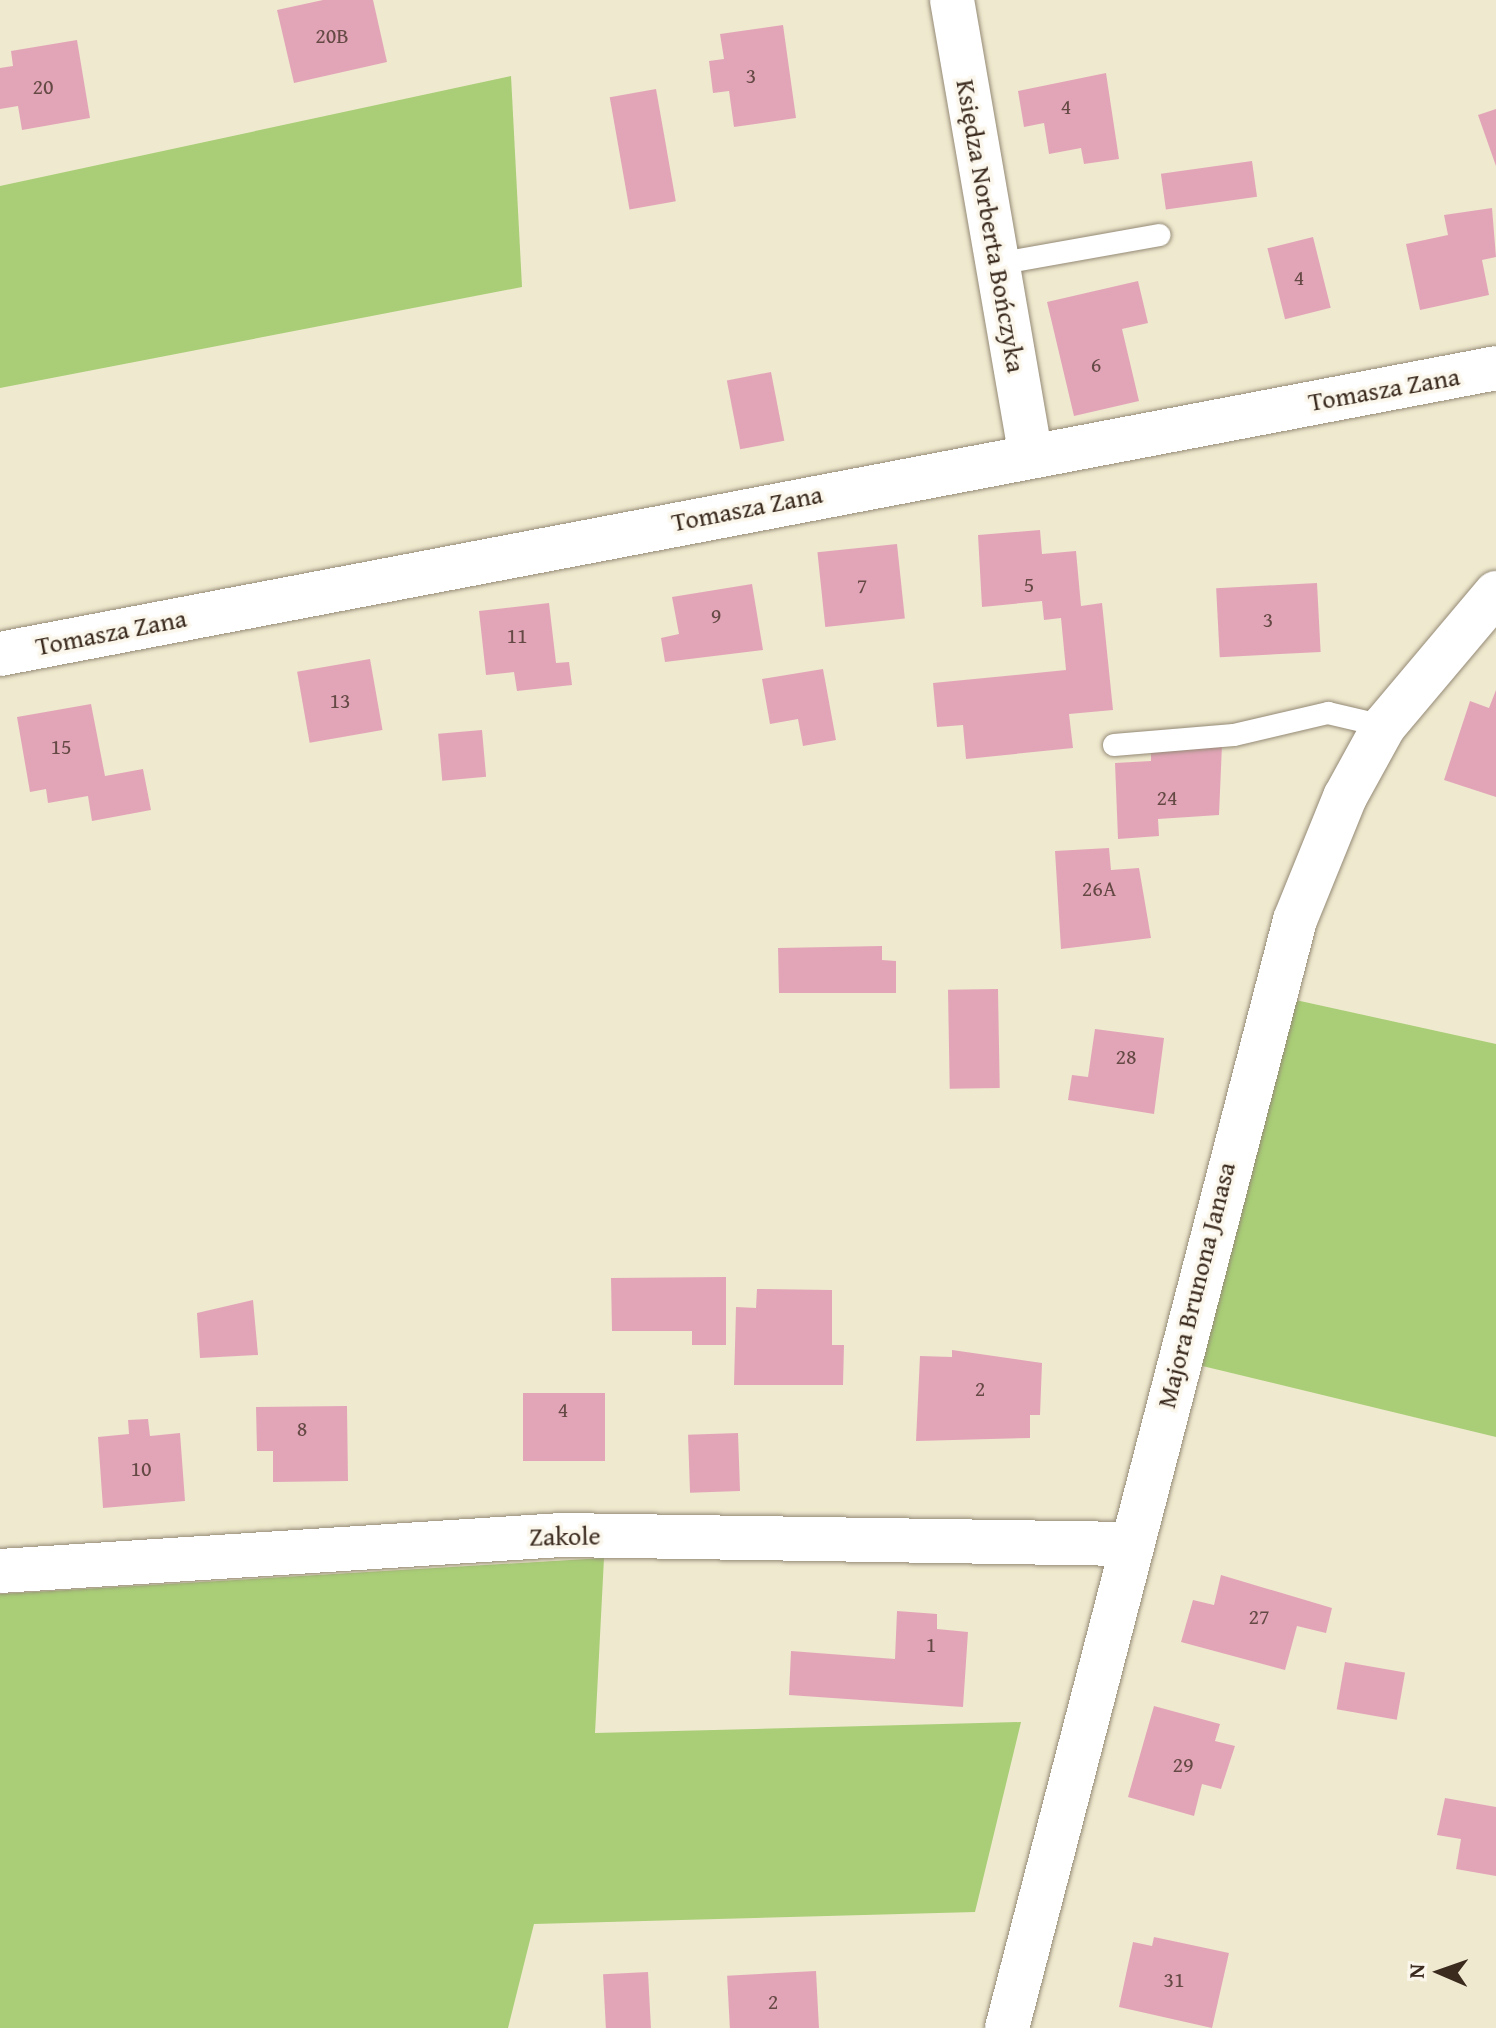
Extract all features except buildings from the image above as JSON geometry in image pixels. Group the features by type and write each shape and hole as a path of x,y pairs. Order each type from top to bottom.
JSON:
{"street":[{"name":"Księdza Norberta Bończyka","path":"952,0 1030,453"},
{"name":"Tomasza Zana","path":"0,654 1030,453 1496,368"},
{"name":"Majora Brunona Janasa","path":"1007,2028 1281,965 1328,836 1384,726 1496,593"},
{"name":"Zakole","path":"0,1571 562,1535 1131,1544"}],"lane":[{"path":"997,264 1159,235"},
{"path":"1114,745 1234,735 1328,713 1384,726"}],"green space":[{"path":"511,76 522,287 0,388 0,186"},
{"path":"1291,999 1496,1044 1496,1437 1190,1363"},
{"path":"604,1558 595,1733 1021,1722 975,1912 534,1924 508,2028 0,2028 0,1594"}]}
